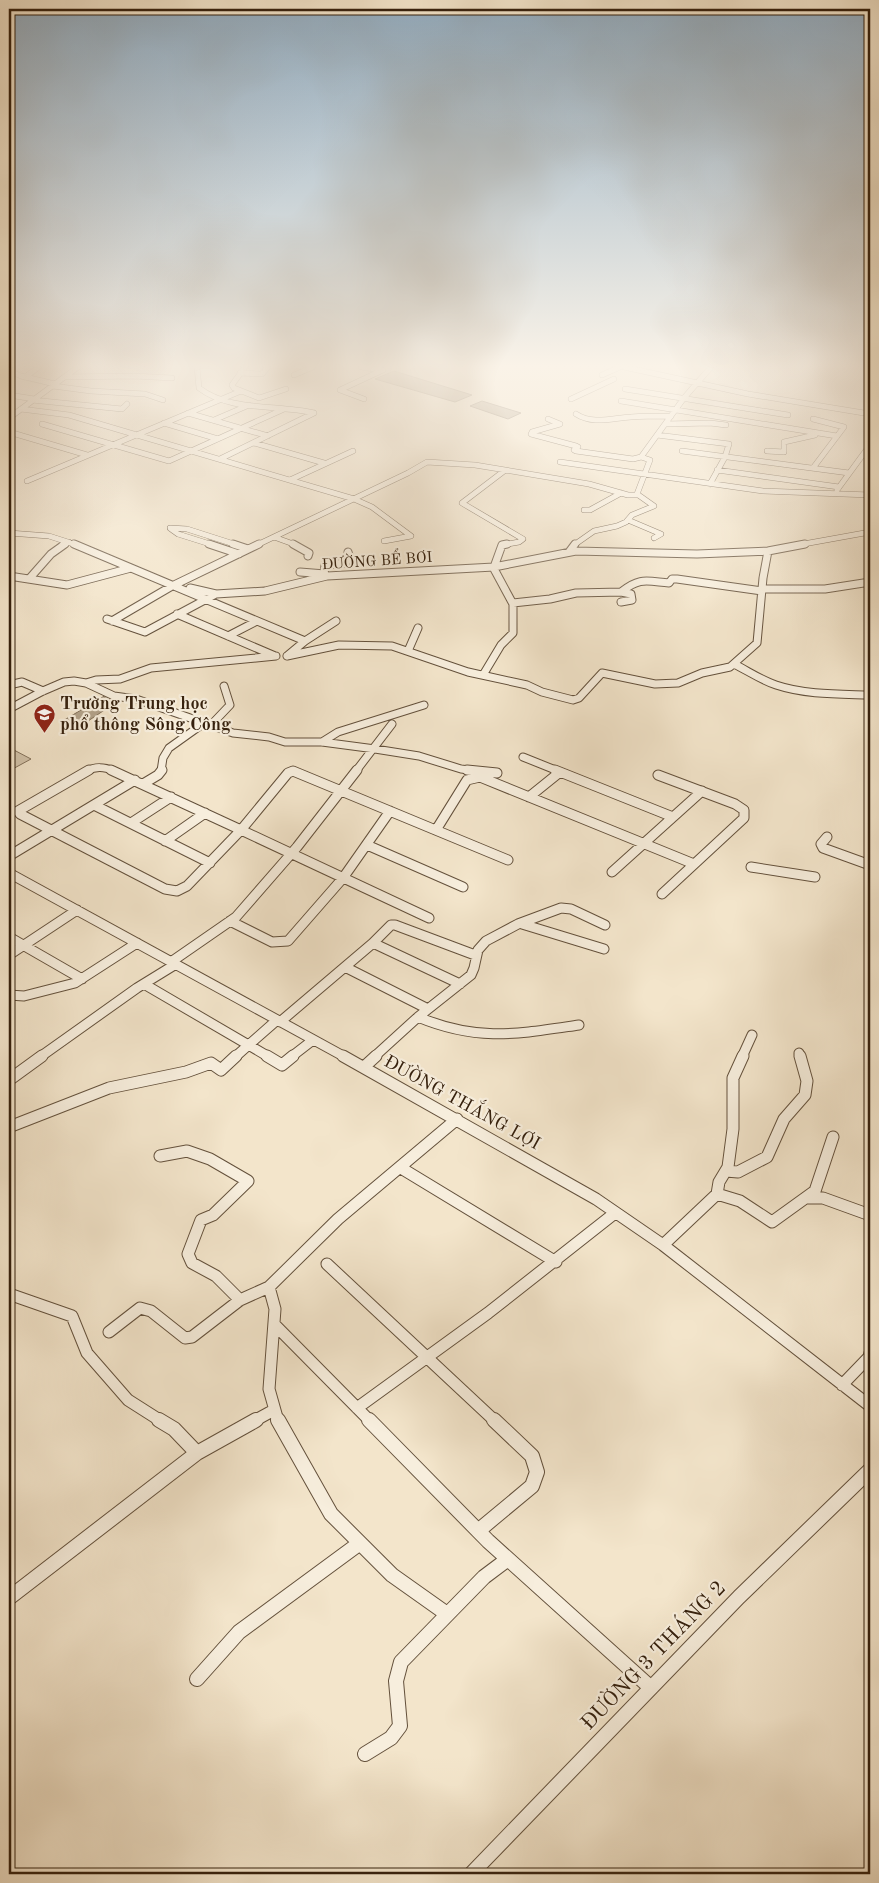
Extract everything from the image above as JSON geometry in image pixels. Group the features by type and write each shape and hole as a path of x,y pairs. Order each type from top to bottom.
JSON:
{"street":[{"path":"27,481 88,455"},
{"path":"147,455 171,461 184,455"},
{"path":"211,455 354,497 372,507 411,536 384,541"},
{"path":"222,458 229,455"},
{"path":"296,455 324,463"},
{"path":"292,479 344,455"},
{"path":"604,455 650,460 637,492 638,496"},
{"path":"710,455 849,473"},
{"path":"813,468 822,455"},
{"path":"834,494 849,473 866,455"},
{"path":"710,484 725,457"},
{"path":"170,585 408,473 427,462 480,466 504,472 588,484 638,496 654,506 632,515 628,520 617,526 601,528 591,532 573,546 569,552"},
{"path":"560,462 644,476 763,491 870,495"},
{"path":"717,470 840,486"},
{"path":"483,675 501,645 513,633 513,603 496,576 493,567 502,545 520,542 523,539 462,503 504,472"},
{"path":"584,510 590,510 621,493"},
{"path":"237,553 178,534 170,528 187,529 247,548 274,537 354,497"},
{"path":"628,520 661,534 654,538"},
{"path":"493,567 569,552 697,554 768,551 870,532"},
{"path":"9,533 49,536 69,542 305,641"},
{"path":"274,537 300,547 309,553 308,556"},
{"path":"29,579 39,570 54,549 69,542"},
{"path":"287,656 347,644 388,646 408,651 460,670 527,685 542,692 576,700 601,674 655,684 671,684 734,664 757,643 768,551"},
{"path":"300,572 325,575 326,565 346,562 349,555 348,552"},
{"name":"ĐƯỜNG BỂ BƠI","path":"170,585 110,620 146,632 176,614 216,594 265,591 325,575 493,567"},
{"path":"9,576 68,585 131,568"},
{"path":"621,592 637,579 669,583 672,579 677,578 715,584 734,590 824,589 870,582"},
{"path":"170,585 216,594"},
{"path":"513,603 550,599 576,593 621,592 631,594 632,600 621,602"},
{"path":"176,614 283,659 305,641 336,622"},
{"path":"228,636 256,621"},
{"path":"408,651 418,628"},
{"path":"86,684 95,679 125,679 138,671 151,668 276,656"},
{"path":"734,664 767,681 787,688 822,693 870,695"},
{"path":"9,685 18,681 43,691"},
{"path":"9,709 43,691 69,681 86,684 114,696 136,699 233,733 269,737 285,742 322,742 419,756 461,769 497,773"},
{"path":"143,784 161,774 167,750 229,708 230,705 224,686"},
{"path":"322,742 338,732 424,705"},
{"path":"9,1080 236,918 291,854 392,724"},
{"path":"523,757 673,817"},
{"path":"429,918 291,854 241,830 205,813 172,797 106,767 99,766 37,799 18,812 50,831 171,891 177,891 187,886 210,863 241,830 288,773 293,771 508,860"},
{"path":"529,797 560,772"},
{"path":"658,775 734,804 744,810 744,818 662,894"},
{"path":"436,830 467,780 480,777 694,864"},
{"path":"9,856 135,780"},
{"path":"612,872 702,791"},
{"path":"131,824 172,797"},
{"path":"94,805 210,863"},
{"path":"230,921 272,942 288,941 343,878 390,811"},
{"path":"166,841 205,813"},
{"path":"827,837 821,844 823,848 870,865"},
{"path":"367,845 463,887"},
{"path":"751,867 815,877"},
{"name":"ĐƯỜNG THẮNG LỢI","path":"9,873 457,1119 596,1199 663,1245 870,1406"},
{"path":"364,1068 418,1017 474,972 475,955 486,940 566,908 605,925"},
{"path":"9,955 77,910"},
{"path":"522,924 604,949"},
{"path":"9,1128 109,1088 186,1072 211,1063 221,1070 346,967 391,925 475,955"},
{"path":"9,937 82,979"},
{"path":"9,995 24,996 64,987 82,979 137,943"},
{"path":"373,943 460,984"},
{"path":"346,967 428,1009"},
{"path":"144,984 282,1065 313,1040"},
{"path":"418,1017 449,1030 494,1036 579,1025"},
{"path":"663,1245 717,1194 719,1182 726,1171 733,1129 733,1078 752,1035"},
{"path":"726,1171 738,1172 767,1157 784,1118 805,1095 807,1081 799,1053"},
{"path":"109,1332 140,1308 150,1311 181,1336 188,1338 240,1300 269,1287 338,1219 457,1119"},
{"path":"717,1194 740,1201 772,1222 808,1198 818,1186 832,1137"},
{"path":"160,1156 187,1151 220,1164 248,1181 212,1214 201,1220 188,1254 192,1263 216,1276 240,1300"},
{"path":"401,1168 556,1262"},
{"path":"808,1198 823,1198 870,1215"},
{"path":"357,1408 429,1358 556,1262 615,1213"},
{"path":"327,1264 532,1456 537,1472 532,1486 478,1531"},
{"path":"269,1287 275,1309 270,1389 277,1419 331,1514 398,1580 447,1614"},
{"path":"9,1294 72,1316 76,1322 82,1345 87,1354 128,1400 174,1429 197,1453"},
{"path":"274,1324 478,1531 650,1688"},
{"path":"842,1385 869,1357 870,1353"},
{"path":"9,1598 197,1453 274,1410"},
{"name":"ĐƯỜNG 3 THÁNG 2","path":"471,1874 739,1597 870,1470"},
{"path":"196,1679 239,1632 360,1543"},
{"path":"365,1754 400,1729 402,1719 395,1680 401,1662 484,1578 508,1559"}],"shaded area":[{"path":"106,695 118,701 76,729 61,722"},
{"path":"12,749 31,759 9,771 9,751"}],"place":[{"name":"Trường Trung học phổ thông Sông Công","path":"44,733"}]}
